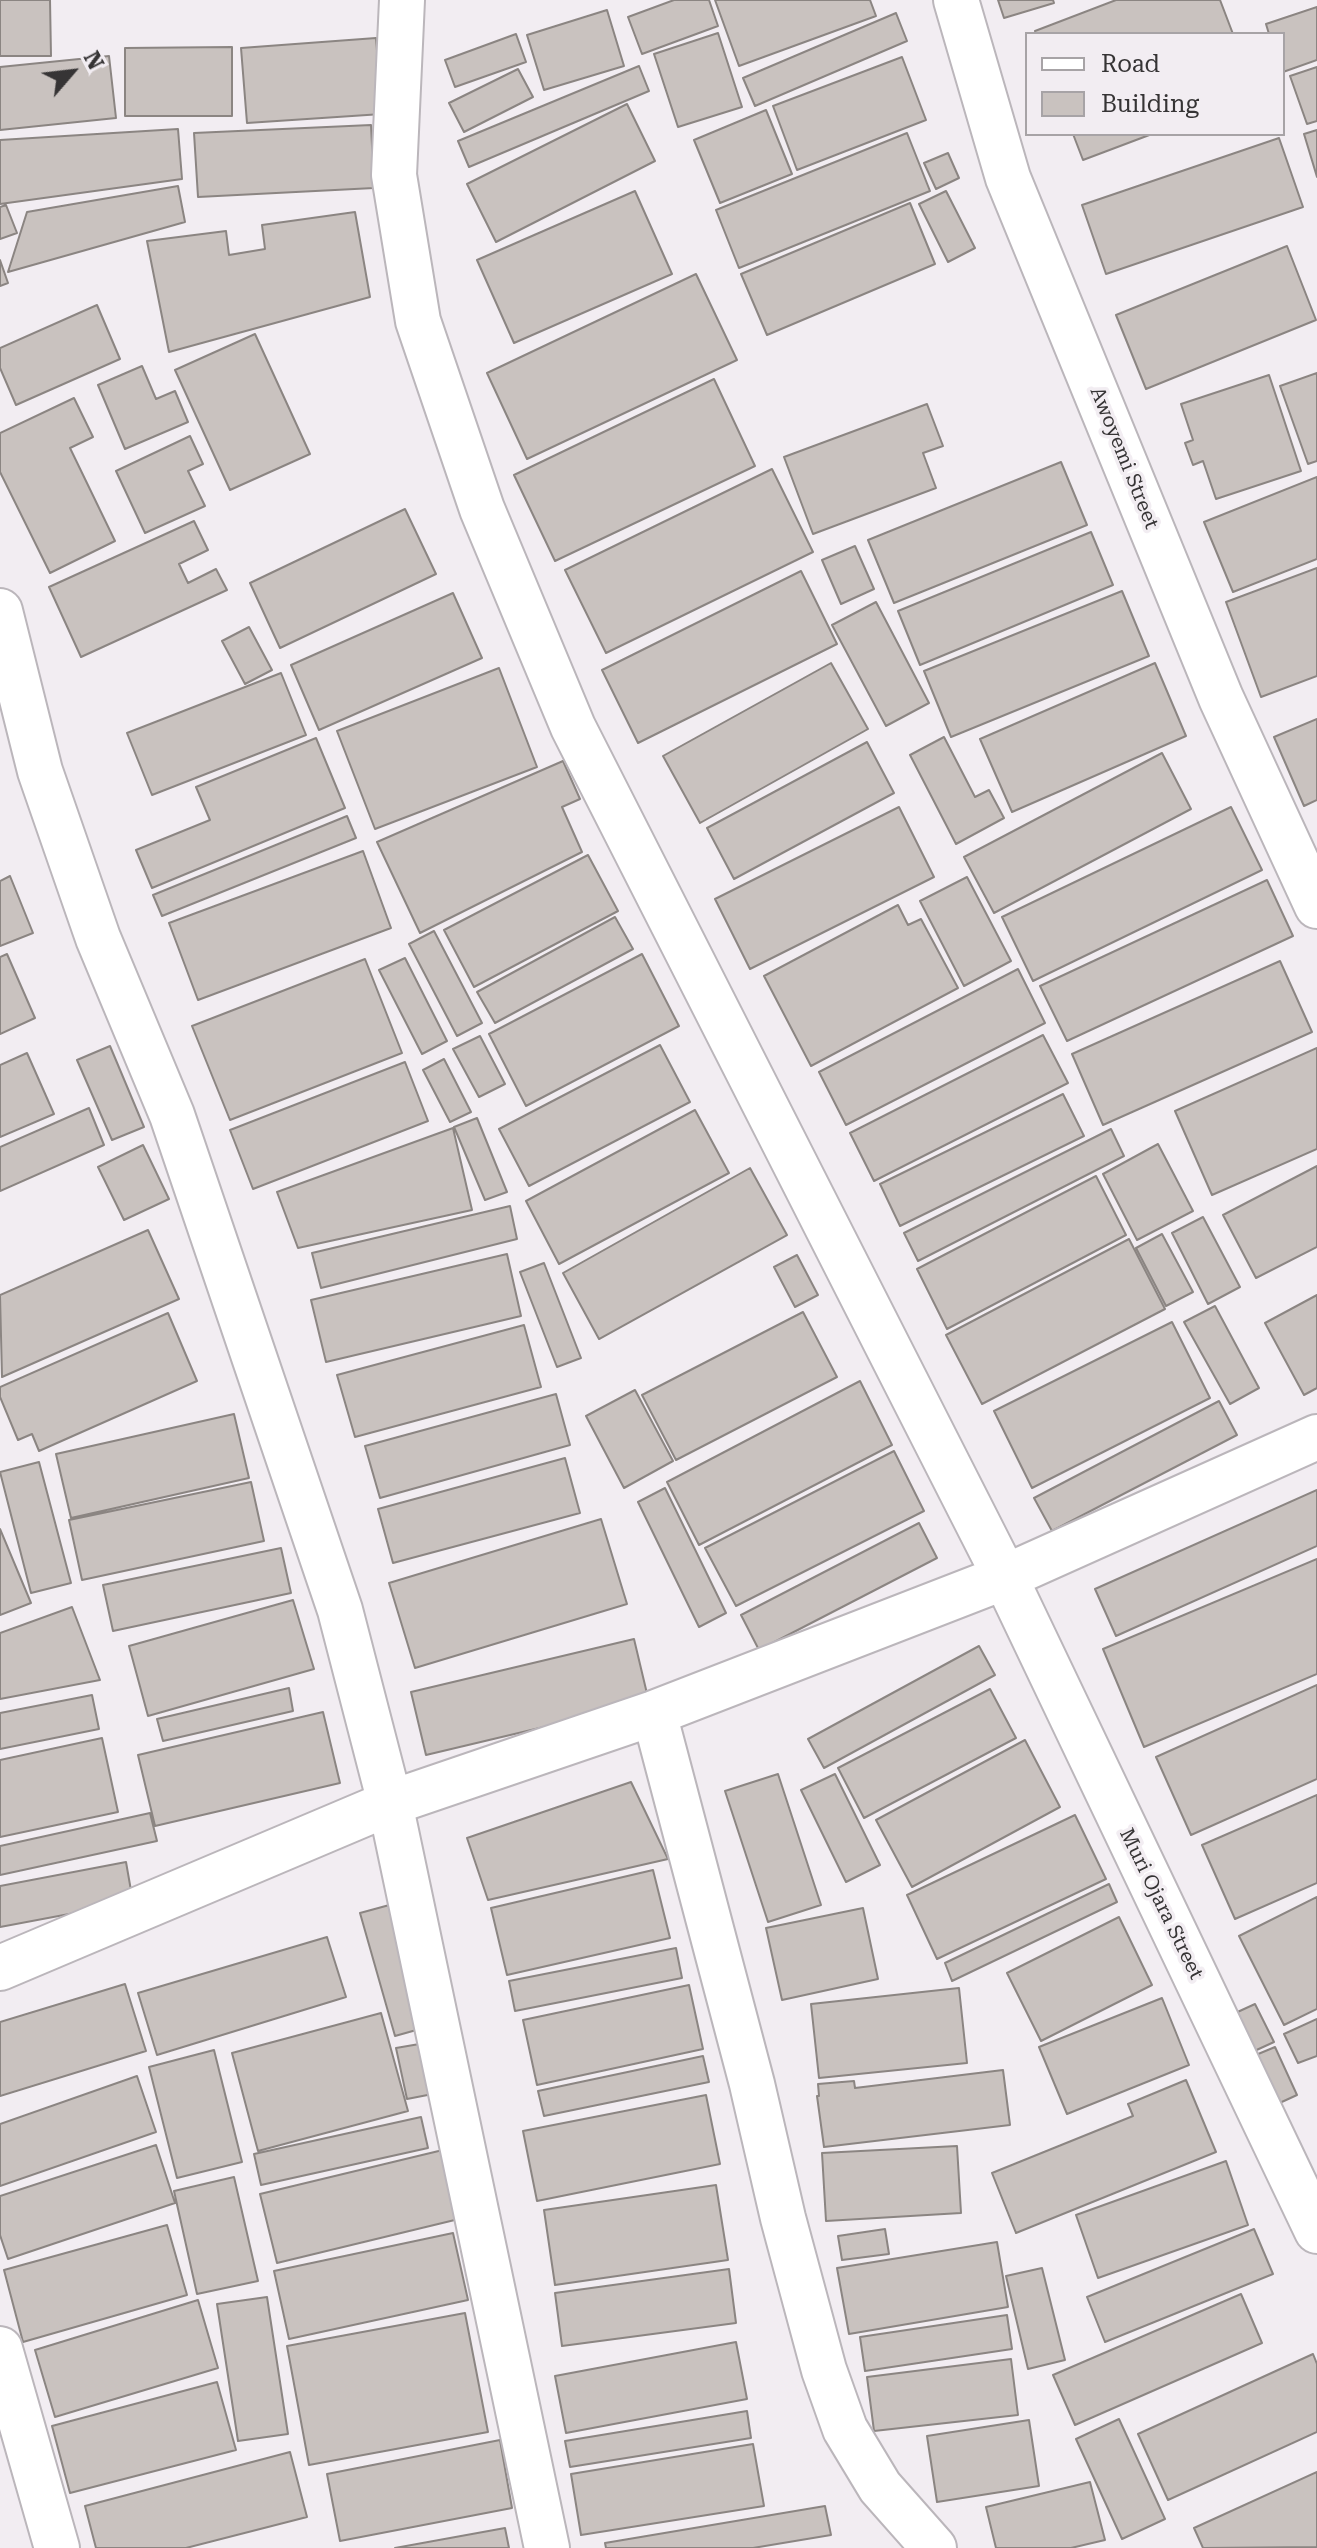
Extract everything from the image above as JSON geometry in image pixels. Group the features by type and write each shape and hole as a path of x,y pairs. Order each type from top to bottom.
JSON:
{"street":[{"name":"Muri Ojara Street","path":"402,0 394,175 418,321 482,509 573,727 1005,1577 1317,2231"},
{"name":"Awoyemi Street","path":"956,0 1008,178 1221,698 1317,906"},
{"path":"0,611 40,771 98,938 172,1115 340,1610 390,1803 547,2548"},
{"path":"0,1968 390,1803 654,1713 1005,1577 1317,1437"},
{"path":"654,1713 824,2370 845,2429 880,2487 934,2548"},
{"path":"0,2349 57,2548"}],"building":[{"path":"0,0 50,0 51,56 0,56"},
{"path":"674,0 709,0 718,26 642,54 628,17"},
{"path":"715,0 870,0 876,16 739,66"},
{"path":"998,0 1053,0 1054,3 1004,18"},
{"path":"1116,0 1220,0 1232,32 1035,32"},
{"path":"1317,7 1317,60 1285,71 1285,32 1268,32 1266,24"},
{"path":"607,10 624,66 544,90 527,35"},
{"path":"896,13 907,41 755,106 743,78"},
{"path":"718,33 742,107 678,127 654,54"},
{"path":"516,34 526,62 455,87 445,60"},
{"path":"376,38 382,114 247,123 241,48"},
{"path":"232,47 232,116 125,116 125,48"},
{"path":"109,56 116,118 0,130 0,67"},
{"path":"902,57 926,120 797,170 773,106"},
{"path":"639,66 649,91 469,167 458,141"},
{"path":"1317,67 1317,121 1307,124 1290,76"},
{"path":"518,69 533,97 464,132 449,103"},
{"path":"627,104 655,161 496,242 467,184"},
{"path":"766,110 792,174 720,203 694,140"},
{"path":"371,125 374,188 198,197 194,133"},
{"path":"178,129 182,179 0,204 0,140"},
{"path":"1317,130 1317,177 1304,134"},
{"path":"907,133 930,191 739,268 716,210"},
{"path":"1074,136 1147,136 1083,160"},
{"path":"1279,138 1303,207 1106,274 1082,205"},
{"path":"948,153 959,178 936,189 924,163"},
{"path":"178,186 185,222 8,272 27,212"},
{"path":"635,191 672,274 514,343 477,260"},
{"path":"946,191 975,248 948,262 919,204"},
{"path":"910,203 935,264 767,335 741,274"},
{"path":"6,205 17,233 0,239 0,207"},
{"path":"355,212 370,297 169,352 147,241 226,231 229,255 265,249 262,225"},
{"path":"1287,246 1316,320 1146,389 1116,315"},
{"path":"0,260 8,283 0,286"},
{"path":"696,274 737,360 527,459 487,373"},
{"path":"97,305 120,359 16,405 0,368 0,348"},
{"path":"255,334 310,454 230,490 175,370"},
{"path":"142,366 156,399 175,391 188,422 125,449 98,385"},
{"path":"1317,373 1317,461 1308,464 1280,386"},
{"path":"1269,375 1301,471 1216,499 1203,461 1193,465 1185,443 1193,440 1181,404"},
{"path":"714,379 755,466 555,561 514,475"},
{"path":"74,398 93,437 70,448 115,541 50,573 0,472 0,433"},
{"path":"927,404 943,446 923,453 936,488 813,534 784,457"},
{"path":"190,436 203,464 188,471 205,506 145,533 116,471"},
{"path":"1061,462 1087,525 894,603 868,540"},
{"path":"772,469 813,552 606,653 565,570"},
{"path":"1317,477 1317,559 1233,592 1204,522"},
{"path":"405,509 436,574 280,648 250,583"},
{"path":"194,521 208,550 179,564 188,583 216,569 227,590 81,657 49,587"},
{"path":"1091,532 1113,585 920,665 898,611"},
{"path":"855,546 874,589 841,604 822,560"},
{"path":"1317,568 1317,676 1261,697 1226,602"},
{"path":"801,571 837,644 638,743 602,670"},
{"path":"1122,591 1149,656 951,737 924,671"},
{"path":"453,593 482,658 319,730 291,665"},
{"path":"876,602 929,703 886,726 832,625"},
{"path":"249,627 272,670 245,684 222,641"},
{"path":"831,663 868,729 700,823 663,756"},
{"path":"1155,663 1186,736 1012,812 980,739"},
{"path":"499,668 537,767 375,829 337,731"},
{"path":"281,673 306,735 152,795 127,733"},
{"path":"1317,719 1317,800 1304,806 1274,737"},
{"path":"944,737 975,797 989,790 1004,818 956,844 910,755"},
{"path":"316,738 345,808 152,888 136,850 210,820 196,787"},
{"path":"867,742 894,793 734,879 707,828"},
{"path":"1162,753 1191,809 994,913 964,857"},
{"path":"563,761 580,799 562,807 582,852 420,933 377,842"},
{"path":"899,807 934,877 750,969 715,899"},
{"path":"1231,807 1262,870 1033,981 1002,917"},
{"path":"347,816 356,838 162,916 153,895"},
{"path":"363,851 391,928 198,1000 169,923"},
{"path":"588,855 618,911 474,987 444,930"},
{"path":"10,876 33,933 0,946 0,881"},
{"path":"967,877 1011,961 964,986 920,901"},
{"path":"1267,880 1293,936 1067,1041 1040,986"},
{"path":"898,905 908,925 921,919 958,988 811,1066 764,976"},
{"path":"615,917 633,949 495,1023 477,992"},
{"path":"434,931 482,1023 457,1036 409,944"},
{"path":"7,954 35,1018 0,1034 0,957"},
{"path":"642,954 679,1026 526,1106 489,1034"},
{"path":"405,958 447,1041 422,1054 379,970"},
{"path":"365,959 402,1053 230,1120 192,1026"},
{"path":"1280,961 1312,1032 1103,1125 1072,1054"},
{"path":"1018,969 1045,1023 846,1125 819,1072"},
{"path":"1043,1035 1068,1083 874,1181 850,1133"},
{"path":"480,1036 505,1084 479,1097 453,1049"},
{"path":"660,1045 690,1102 529,1186 499,1129"},
{"path":"110,1046 144,1127 112,1140 77,1060"},
{"path":"1317,1048 1317,1149 1212,1195 1175,1111"},
{"path":"27,1053 54,1114 0,1137 0,1065"},
{"path":"444,1059 471,1112 450,1122 423,1070"},
{"path":"405,1062 428,1121 253,1189 230,1130"},
{"path":"1063,1094 1084,1136 900,1226 880,1184"},
{"path":"89,1108 104,1145 0,1191 0,1147"},
{"path":"695,1110 729,1173 559,1264 526,1201"},
{"path":"477,1118 507,1192 485,1200 454,1127"},
{"path":"453,1128 472,1210 298,1248 277,1192"},
{"path":"1111,1129 1124,1156 918,1261 904,1233"},
{"path":"1158,1144 1193,1211 1137,1240 1103,1174"},
{"path":"143,1145 169,1199 124,1220 98,1167"},
{"path":"1317,1166 1317,1247 1256,1278 1223,1215"},
{"path":"750,1168 787,1235 599,1339 563,1273"},
{"path":"1096,1176 1126,1235 947,1329 917,1269"},
{"path":"510,1206 517,1239 321,1288 312,1253"},
{"path":"1203,1217 1240,1287 1208,1304 1172,1233"},
{"path":"148,1230 179,1299 2,1377 0,1295"},
{"path":"1162,1234 1193,1292 1166,1306 1136,1248"},
{"path":"1129,1239 1165,1309 982,1404 946,1335"},
{"path":"507,1254 521,1316 326,1362 311,1300"},
{"path":"797,1255 818,1295 795,1307 774,1267"},
{"path":"544,1263 581,1358 557,1367 520,1272"},
{"path":"1317,1295 1317,1388 1304,1395 1265,1323"},
{"path":"1215,1306 1259,1388 1230,1404 1184,1322"},
{"path":"803,1312 837,1377 676,1460 642,1395"},
{"path":"168,1313 197,1381 39,1451 32,1434 18,1440 0,1397 0,1387"},
{"path":"1172,1322 1210,1398 1032,1488 994,1411"},
{"path":"524,1325 541,1387 355,1437 337,1375"},
{"path":"860,1381 892,1445 699,1545 667,1482"},
{"path":"635,1390 673,1461 624,1488 586,1416"},
{"path":"556,1394 570,1445 380,1498 365,1446"},
{"path":"1219,1401 1237,1435 1052,1531 1034,1498"},
{"path":"234,1414 249,1478 71,1518 56,1454"},
{"path":"894,1451 924,1511 736,1606 705,1548"},
{"path":"565,1458 580,1513 393,1563 378,1509"},
{"path":"39,1462 71,1583 31,1593 0,1472"},
{"path":"251,1482 264,1541 82,1580 69,1520"},
{"path":"665,1488 726,1613 699,1627 638,1502"},
{"path":"1317,1490 1317,1546 1116,1636 1095,1589"},
{"path":"601,1519 627,1604 415,1668 389,1583"},
{"path":"919,1523 937,1558 759,1650 741,1615"},
{"path":"0,1529 31,1603 0,1615"},
{"path":"281,1548 291,1593 113,1631 103,1585"},
{"path":"1317,1559 1317,1674 1144,1747 1103,1649"},
{"path":"293,1600 314,1669 148,1716 129,1646"},
{"path":"72,1607 100,1680 0,1699 0,1633"},
{"path":"634,1639 649,1702 426,1755 411,1692"},
{"path":"979,1646 995,1675 824,1768 808,1739"},
{"path":"1317,1685 1317,1779 1191,1835 1156,1757"},
{"path":"289,1688 293,1711 163,1741 157,1719"},
{"path":"990,1689 1016,1738 864,1818 838,1768"},
{"path":"92,1695 99,1729 0,1749 0,1713"},
{"path":"323,1712 340,1783 155,1826 138,1755"},
{"path":"102,1738 118,1812 0,1837 0,1760"},
{"path":"1025,1740 1060,1807 912,1887 876,1820"},
{"path":"778,1774 821,1905 768,1922 725,1791"},
{"path":"835,1774 880,1865 846,1882 801,1790"},
{"path":"631,1782 668,1859 488,1900 467,1838"},
{"path":"1317,1795 1317,1883 1235,1919 1202,1845"},
{"path":"150,1813 157,1841 0,1875 0,1846"},
{"path":"1075,1815 1106,1879 937,1959 907,1895"},
{"path":"126,1862 133,1902 0,1927 0,1886"},
{"path":"653,1870 670,1938 507,1975 491,1908"},
{"path":"1109,1884 1117,1902 952,1981 945,1963"},
{"path":"1317,1897 1317,2009 1284,2025 1239,1936"},
{"path":"393,1904 427,2027 395,2036 360,1913"},
{"path":"863,1908 878,1979 782,2000 766,1928"},
{"path":"1119,1917 1152,1985 1041,2041 1007,1973"},
{"path":"327,1937 346,1997 157,2055 138,1993"},
{"path":"676,1948 682,1978 515,2011 509,1981"},
{"path":"125,1984 146,2051 0,2096 0,2022"},
{"path":"689,1985 703,2049 537,2085 523,2020"},
{"path":"959,1988 967,2063 819,2078 811,2004"},
{"path":"1162,1998 1189,2065 1067,2114 1039,2047"},
{"path":"1255,2004 1274,2042 1250,2053 1231,2015"},
{"path":"381,2013 408,2111 258,2151 232,2053"},
{"path":"1317,2019 1317,2056 1298,2063 1284,2034"},
{"path":"431,2042 443,2092 407,2099 396,2048"},
{"path":"1275,2047 1297,2095 1273,2106 1251,2057"},
{"path":"214,2050 242,2162 177,2178 149,2067"},
{"path":"703,2056 709,2082 544,2116 538,2091"},
{"path":"1003,2070 1010,2125 824,2147 818,2084 854,2081 855,2088"},
{"path":"137,2076 156,2132 0,2186 0,2124"},
{"path":"1186,2080 1216,2152 1016,2233 992,2173 1133,2116 1128,2104"},
{"path":"706,2095 720,2164 537,2201 523,2131"},
{"path":"421,2117 428,2148 261,2185 254,2154"},
{"path":"156,2145 175,2203 8,2259 0,2235 0,2196"},
{"path":"957,2146 961,2213 826,2221 822,2153"},
{"path":"447,2149 463,2218 277,2263 260,2194"},
{"path":"1226,2161 1248,2225 1098,2278 1076,2215"},
{"path":"234,2177 258,2281 197,2294 174,2191"},
{"path":"716,2185 728,2260 555,2285 544,2210"},
{"path":"167,2225 187,2295 23,2342 4,2270"},
{"path":"885,2229 889,2254 842,2260 838,2236"},
{"path":"1254,2229 1273,2274 1105,2342 1087,2297"},
{"path":"453,2233 468,2300 289,2339 274,2271"},
{"path":"997,2242 1008,2307 849,2334 837,2268"},
{"path":"1042,2268 1065,2360 1028,2369 1006,2276"},
{"path":"729,2269 736,2323 562,2346 555,2293"},
{"path":"1241,2294 1262,2343 1075,2425 1053,2375"},
{"path":"267,2297 288,2434 238,2441 217,2304"},
{"path":"198,2300 218,2368 55,2417 35,2350"},
{"path":"465,2313 488,2432 309,2465 287,2346"},
{"path":"1007,2315 1012,2349 865,2371 860,2337"},
{"path":"736,2342 747,2399 566,2433 555,2376"},
{"path":"1313,2354 1317,2364 1317,2432 1168,2500 1138,2434"},
{"path":"1011,2359 1018,2415 874,2431 867,2377"},
{"path":"217,2382 236,2450 70,2493 52,2426"},
{"path":"747,2411 751,2438 570,2467 565,2441"},
{"path":"1119,2419 1165,2519 1122,2539 1076,2439"},
{"path":"1029,2420 1039,2486 937,2502 927,2436"},
{"path":"500,2440 512,2508 340,2541 327,2474"},
{"path":"753,2444 764,2506 581,2535 571,2474"},
{"path":"290,2452 307,2517 186,2548 96,2548 85,2506"},
{"path":"1317,2472 1317,2547 1203,2548 1194,2528"},
{"path":"1090,2482 1105,2540 1071,2548 996,2548 986,2507"},
{"path":"825,2506 831,2535 753,2548 606,2548 605,2543"},
{"path":"505,2528 509,2548 395,2548"}]}
